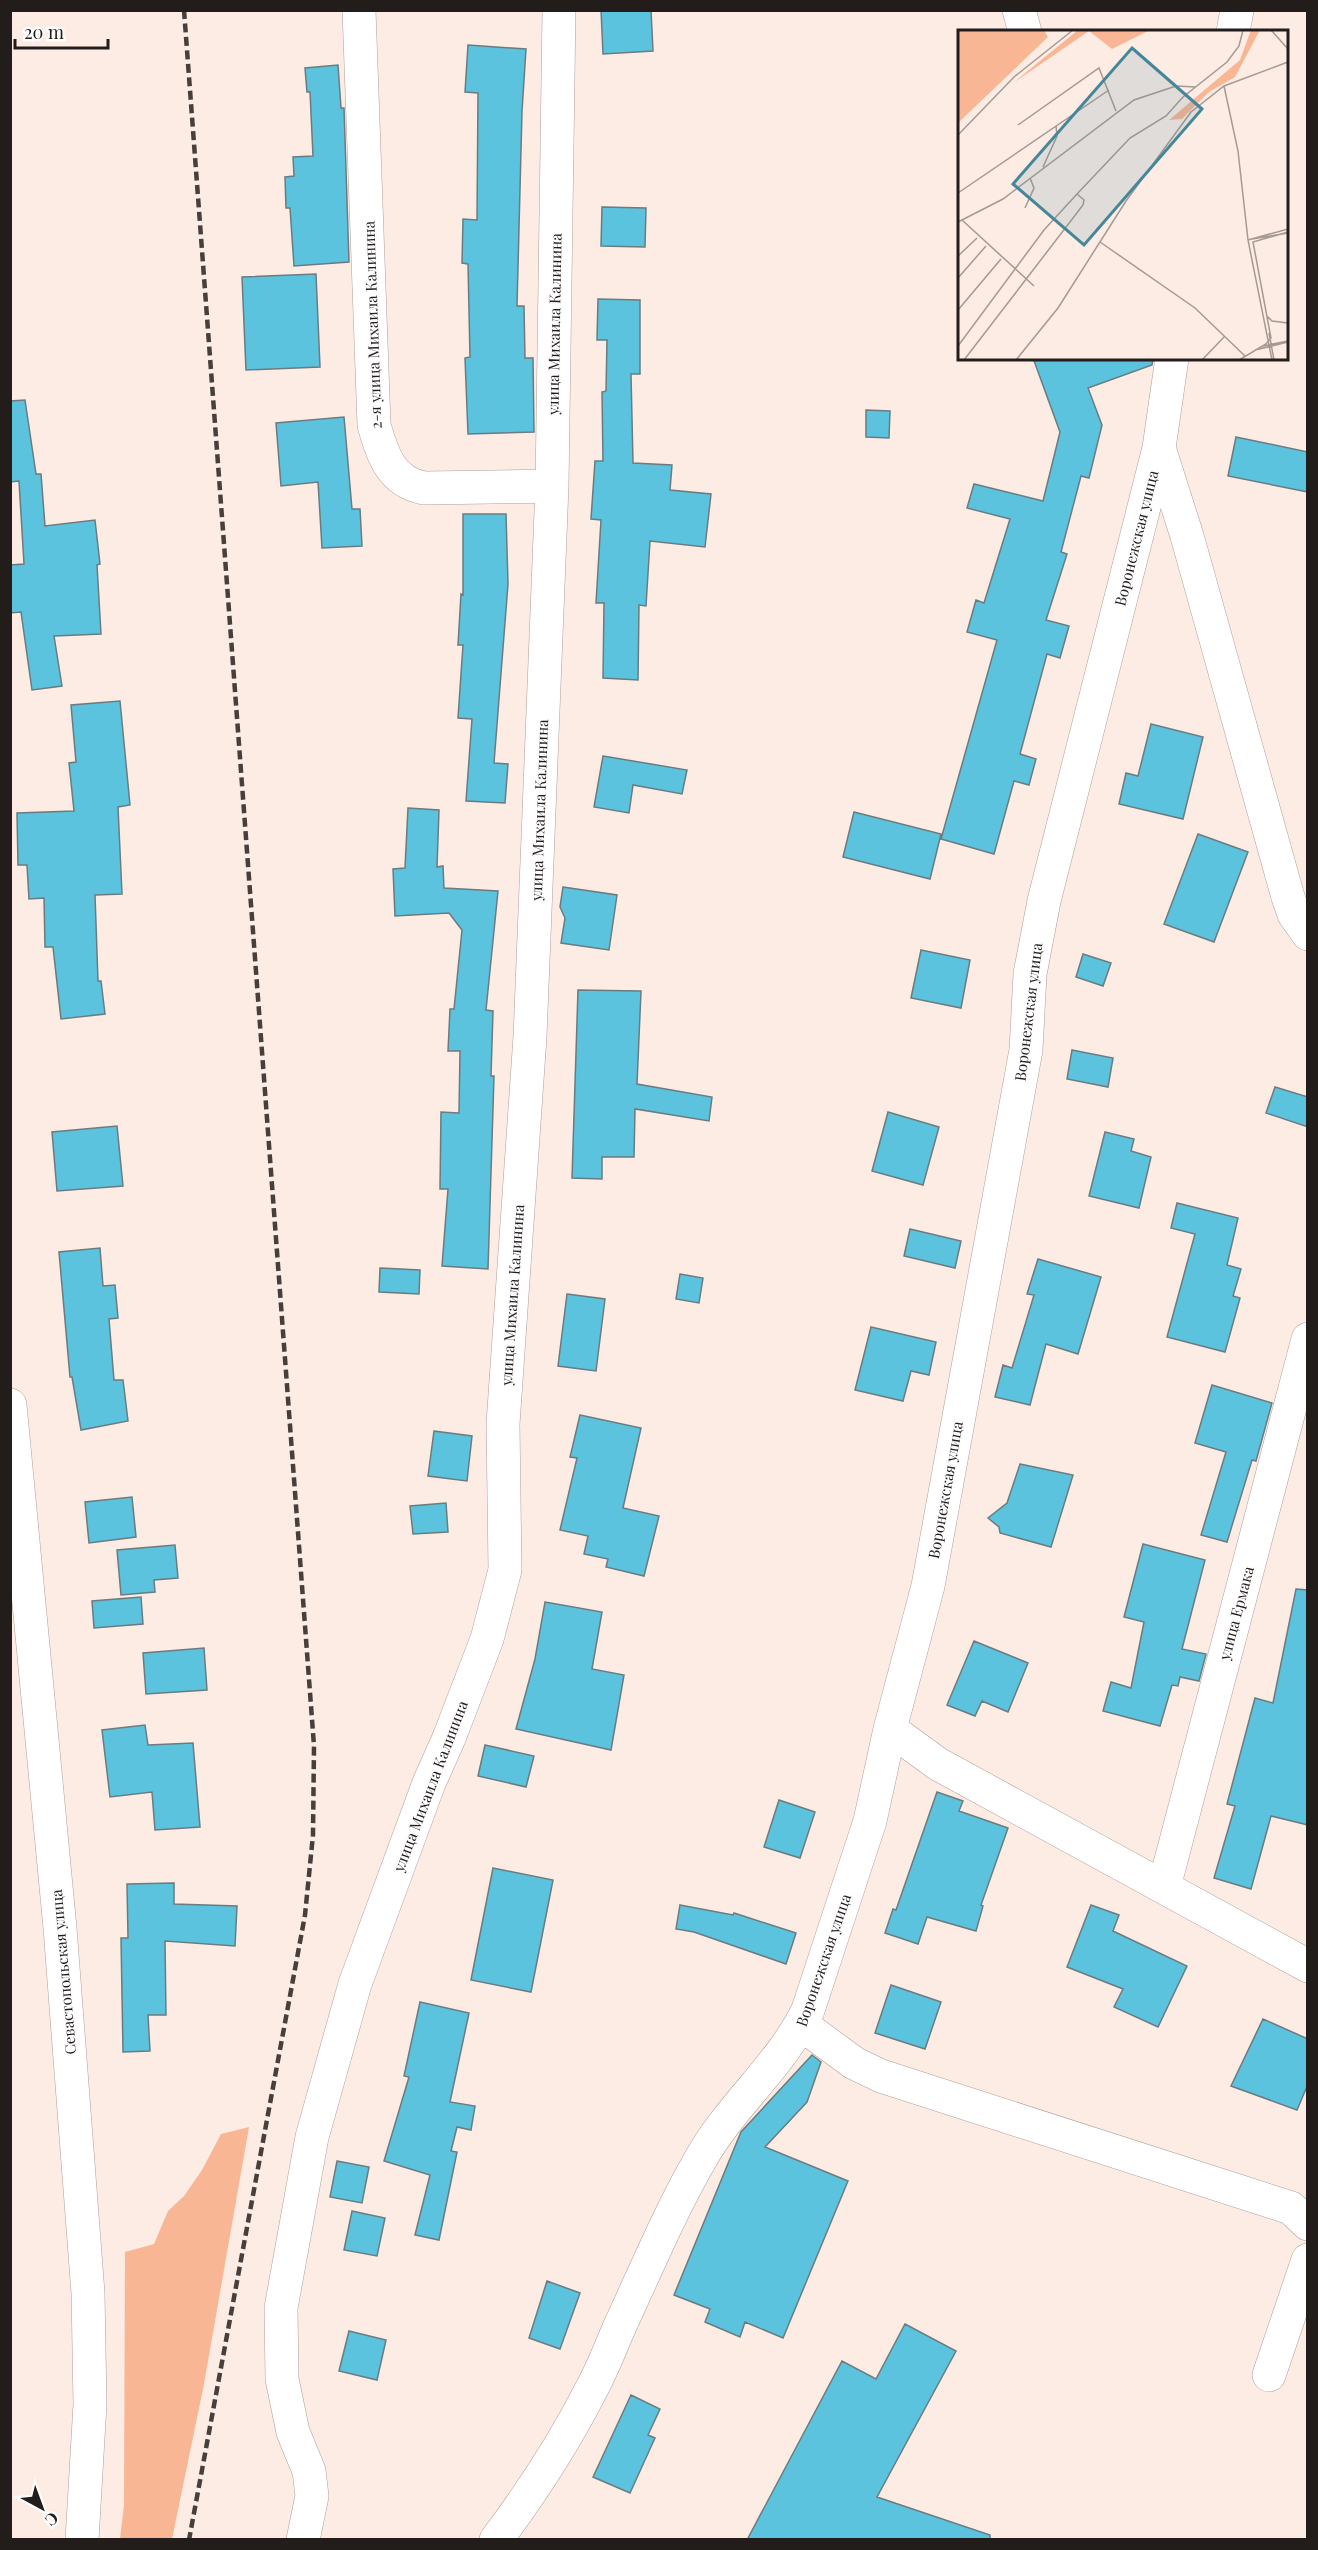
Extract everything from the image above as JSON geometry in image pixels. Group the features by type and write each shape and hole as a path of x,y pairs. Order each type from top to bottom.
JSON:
{"street":[{"name":"2-я улица Михаила Калинина","path":"359,10 374,425 381,450 387,464 398,478 412,486 424,488 552,486"},
{"name":"улица Михаила Калинина","path":"303,2540 312,2496 309,2471 293,2432 282,2379 281,2308 312,2137 350,2000 429,1783 487,1639 505,1570 503,1424 530,1037 552,486 559,10"},
{"path":"1019,10 1025,30"},
{"path":"1233,30 1237,10"},
{"name":"Воронежская улица","path":"496,2540 558,2451 592,2388 657,2243 700,2159 720,2127 774,2064 801,2024 808,2010 870,1821 890,1729 928,1586 1024,1062 1030,974 1044,901 1159,448 1172,360"},
{"path":"1159,448 1187,536 1288,897 1294,914 1308,934"},
{"name":"улица Ермака","path":"1164,1887 1308,1339"},
{"name":"Севастопольская улица","path":"10,1405 16,1518 60,1928 88,2293 90,2404 82,2540"},
{"path":"890,1729 938,1764 1308,1966"},
{"path":"801,2024 854,2063 881,2076 1291,2208 1308,2224"},
{"path":"1269,2375 1308,2260"}],"shaded area":[{"path":"249,2127 204,2384 172,2539 120,2539 124,2505 125,2252 154,2244 168,2211 184,2196 202,2170 221,2134"}],"building":[{"path":"601,10 651,10 653,51 603,54"},
{"path":"468,45 526,49 522,111 517,306 524,306 525,358 533,358 534,432 468,434 465,358 470,357 468,264 462,263 463,219 477,220 478,93 465,92"},
{"path":"338,65 341,108 344,108 349,262 294,266 290,208 286,208 285,177 294,176 293,157 313,156 310,92 307,92 305,68"},
{"path":"602,207 646,208 645,247 601,246"},
{"path":"316,274 320,367 246,370 242,277"},
{"path":"598,299 640,300 640,374 631,374 633,463 672,465 670,490 711,494 705,547 650,541 646,606 639,605 638,680 603,678 604,603 596,603 601,520 591,519 595,461 603,461 602,392 606,391 607,340 597,340"},
{"path":"1034,360 1153,360 1152,365 1088,388 1102,425 1089,478 1081,476 1061,552 1067,554 1046,620 1069,626 1060,658 1047,654 1020,754 1036,759 1029,785 1014,781 994,854 941,839 997,640 967,632 976,600 984,603 1010,519 967,508 974,484 1043,501 1060,432"},
{"path":"25,400 36,474 41,474 45,526 95,520 100,564 97,565 101,634 54,636 62,686 32,690 21,612 10,613 10,565 24,564 19,481 10,482 10,401"},
{"path":"866,410 890,411 889,438 866,437"},
{"path":"344,417 352,509 360,509 362,546 322,548 318,482 281,486 276,423"},
{"path":"1236,437 1308,452 1308,492 1228,476"},
{"path":"463,514 506,514 508,584 494,763 508,764 505,803 466,801 472,719 458,718 463,645 458,645 461,594 463,595"},
{"path":"120,701 130,805 118,807 122,894 95,895 98,981 101,981 105,1014 61,1019 53,947 45,947 44,898 29,899 27,865 18,865 17,813 74,811 69,763 76,762 71,705"},
{"path":"1151,724 1203,737 1183,819 1119,804 1126,773 1138,776"},
{"path":"603,756 687,770 682,794 633,785 629,813 594,807"},
{"path":"408,808 439,810 437,867 443,866 444,888 498,891 486,1010 493,1011 491,1076 494,1076 488,1269 442,1266 448,1189 440,1189 441,1112 459,1113 460,1051 448,1051 450,1009 454,1009 462,930 449,913 395,916 393,869 405,868"},
{"path":"854,812 941,834 930,879 843,857"},
{"path":"1198,834 1248,852 1214,942 1164,924"},
{"path":"563,887 617,895 609,950 561,943 565,918 560,907"},
{"path":"921,950 970,960 961,1008 911,998"},
{"path":"1083,954 1111,963 1103,986 1076,977"},
{"path":"578,990 641,991 637,1084 712,1097 709,1121 635,1109 634,1157 602,1157 602,1179 572,1178"},
{"path":"1072,1050 1113,1058 1108,1087 1067,1079"},
{"path":"1275,1087 1308,1097 1308,1127 1266,1113"},
{"path":"888,1112 939,1127 923,1185 872,1171"},
{"path":"117,1126 123,1186 57,1191 52,1132"},
{"path":"1105,1132 1134,1139 1131,1151 1151,1157 1139,1208 1089,1196"},
{"path":"1177,1203 1238,1218 1227,1265 1241,1269 1233,1296 1240,1298 1225,1352 1167,1337 1195,1234 1171,1228"},
{"path":"910,1229 961,1241 955,1268 904,1256"},
{"path":"100,1248 103,1286 115,1285 118,1318 109,1319 114,1380 123,1380 128,1421 81,1430 72,1377 70,1377 59,1252"},
{"path":"1038,1259 1101,1277 1078,1354 1046,1344 1030,1405 995,1397 1003,1365 1012,1368 1034,1295 1027,1294"},
{"path":"380,1268 420,1270 419,1294 379,1292"},
{"path":"680,1274 703,1278 699,1303 676,1299"},
{"path":"567,1294 605,1299 596,1371 558,1366"},
{"path":"871,1327 936,1342 929,1375 911,1371 903,1401 855,1390"},
{"path":"1212,1385 1272,1403 1256,1461 1252,1460 1227,1542 1201,1535 1226,1452 1195,1443"},
{"path":"580,1415 641,1428 623,1508 659,1516 644,1576 606,1567 608,1559 584,1554 588,1536 560,1530 577,1458 570,1457"},
{"path":"434,1431 472,1436 467,1481 428,1476"},
{"path":"1020,1464 1073,1475 1051,1547 1000,1533 999,1527 988,1518 1007,1503"},
{"path":"132,1497 136,1537 89,1543 85,1502"},
{"path":"446,1503 448,1532 413,1534 410,1506"},
{"path":"1143,1544 1205,1560 1182,1649 1206,1654 1199,1681 1180,1677 1178,1686 1172,1685 1160,1726 1103,1711 1111,1682 1131,1688 1144,1622 1124,1617"},
{"path":"175,1545 178,1578 154,1580 155,1592 121,1595 117,1550"},
{"path":"1296,1589 1308,1590 1308,1825 1271,1816 1251,1889 1214,1878 1235,1806 1227,1804 1255,1698 1273,1703"},
{"path":"141,1597 143,1624 94,1628 92,1601"},
{"path":"545,1602 602,1612 592,1669 624,1675 611,1750 516,1729 535,1659"},
{"path":"974,1641 1028,1663 1008,1712 982,1701 975,1716 947,1705"},
{"path":"204,1648 207,1690 146,1694 143,1653"},
{"path":"145,1725 148,1745 193,1743 200,1827 155,1830 152,1792 110,1797 102,1730"},
{"path":"485,1745 534,1756 526,1787 478,1776"},
{"path":"937,1792 963,1801 959,1811 1008,1828 981,1905 983,1906 976,1931 927,1917 918,1944 885,1933 893,1909 896,1910"},
{"path":"779,1800 815,1812 800,1858 764,1847"},
{"path":"493,1868 553,1880 531,1992 471,1980"},
{"path":"174,1883 174,1904 237,1906 235,1946 165,1941 166,2015 148,2015 150,2051 123,2052 121,1938 128,1938 127,1884"},
{"path":"680,1905 733,1915 734,1913 796,1933 786,1964 694,1932 676,1929"},
{"path":"1091,1905 1119,1915 1113,1931 1187,1966 1158,2027 1114,2007 1123,1989 1067,1967"},
{"path":"891,1985 941,2002 925,2049 875,2033"},
{"path":"420,2002 469,2013 450,2102 475,2106 471,2130 457,2127 451,2151 457,2152 439,2240 415,2235 430,2175 384,2161 409,2077 404,2076"},
{"path":"1263,2019 1308,2039 1308,2084 1297,2110 1231,2086"},
{"path":"812,2055 821,2062 807,2102 765,2147 848,2181 783,2338 745,2322 740,2337 705,2322 710,2309 674,2295 741,2132"},
{"path":"337,2161 369,2167 362,2203 330,2197"},
{"path":"352,2211 385,2218 377,2256 344,2250"},
{"path":"547,2281 580,2293 560,2349 529,2338"},
{"path":"905,2324 956,2351 877,2497 990,2535 990,2540 747,2540 842,2361 876,2379"},
{"path":"349,2331 386,2340 377,2380 339,2371"},
{"path":"631,2395 660,2409 648,2435 655,2438 630,2493 593,2477"}],"railway":[{"path":"184,10 314,1746 313,1835 305,1915 189,2540"}]}
